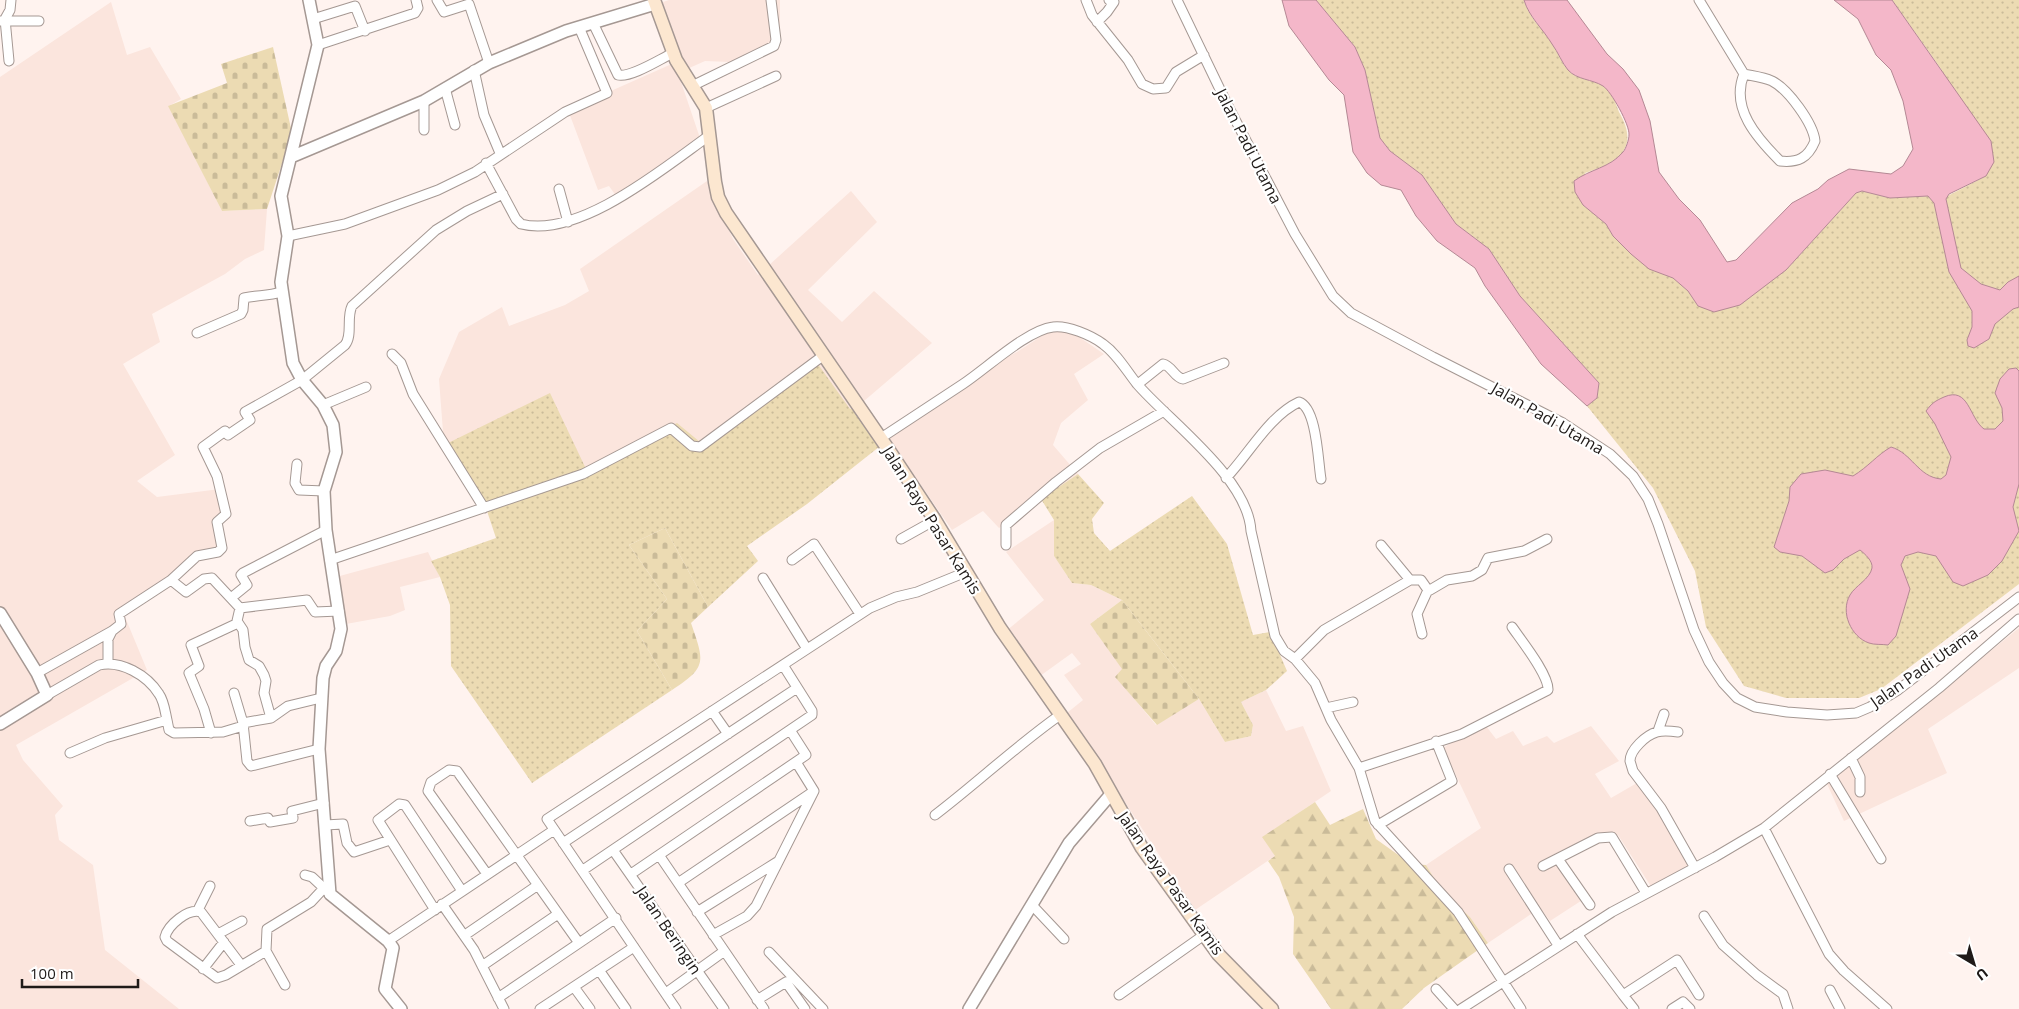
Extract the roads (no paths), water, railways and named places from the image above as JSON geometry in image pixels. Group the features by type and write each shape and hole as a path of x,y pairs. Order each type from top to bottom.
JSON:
{"main road":[{"name":"Jalan Raya Pasar Kamis","path":"655,2 673,53 706,108 718,197 726,213 881,438 935,520 1000,628 1095,764 1142,848 1218,954 1272,1009"}],"street":[{"path":"9,61 3,21 11,0"},
{"path":"309,0 318,45 281,196 288,236 281,292 292,358 302,380 323,405 333,425 336,452 324,491 326,530 339,611 340,641 326,666 321,698 319,749 324,803 327,891"},
{"path":"318,45 365,31 415,12 418,8 416,0"},
{"path":"437,0 444,12 469,4 489,63"},
{"path":"692,86 774,46 776,40 771,0"},
{"path":"1086,0 1089,10 1097,22 1128,60 1142,84 1147,88 1166,88 1176,72 1204,55"},
{"name":"Jalan Padi Utama","path":"1176,0 1227,104 1295,234 1323,282 1341,305 1433,357 1563,423 1610,454 1632,476 1648,499 1694,630 1709,662 1723,683 1737,698 1755,707 1827,715 1856,712 1870,707 1898,690 2019,597"},
{"path":"1699,0 1744,74 1772,81 1784,89 1804,116 1814,131 1816,141 1805,157 1794,162 1780,161 1752,126 1740,104 1740,85 1744,74"},
{"path":"1097,22 1108,12 1114,1"},
{"path":"291,157 424,101 474,70 489,63 579,27 655,2"},
{"path":"313,19 355,6 365,31"},
{"path":"3,21 39,21"},
{"path":"593,23 618,75 623,76 634,72 673,53"},
{"path":"288,236 345,224 429,194 475,172 500,153 565,112 607,93 579,27"},
{"path":"474,70 484,115 500,153"},
{"path":"706,108 776,76"},
{"path":"445,88 455,124"},
{"path":"424,101 424,130"},
{"path":"486,163 502,194 521,224 568,222 622,197 710,135"},
{"path":"559,189 568,222"},
{"path":"37,673 119,627 119,614 171,580 196,556 218,552 222,548 217,522 226,512 217,476 203,447 225,431 228,435 250,420 245,412 302,380 348,342 349,313 352,306 436,230 466,211 502,194"},
{"path":"197,334 240,314 243,310 244,298 261,295 265,297 281,292"},
{"path":"881,438 965,383 1005,352 1037,333 1053,327 1083,334 1102,343 1164,411 1194,438 1226,478 1248,511 1275,636 1284,651 1296,659 1315,683 1338,733 1359,768 1370,809 1378,825 1458,912 1521,1009"},
{"path":"392,354 401,362 413,394 484,508"},
{"path":"330,560 583,474 671,428 692,446 700,447 824,356"},
{"path":"1138,384 1163,364 1170,366 1178,378 1183,379 1224,363"},
{"path":"323,405 366,387"},
{"path":"1226,478 1245,457 1266,427 1299,402 1304,404 1313,422 1321,479"},
{"path":"1006,546 1006,525 1043,493 1100,448 1164,411"},
{"path":"297,464 294,483 299,490 324,491"},
{"path":"901,539 935,520"},
{"path":"231,598 247,585 241,575 243,573 326,530"},
{"path":"1422,634 1417,614 1428,590 1446,580 1472,576 1482,570 1488,558 1524,551 1546,539"},
{"path":"792,560 814,544 860,614"},
{"path":"1381,545 1410,580"},
{"path":"676,1009 616,918 546,819 860,614 885,600 917,592 966,572"},
{"path":"171,580 186,592 210,577 240,608"},
{"path":"763,578 807,649"},
{"path":"1296,659 1330,626 1410,580 1421,580 1428,590"},
{"path":"240,608 307,600 315,612 339,611"},
{"path":"240,608 236,617 246,637 245,647 249,660 259,666 264,675 266,681 264,693 268,701 271,718"},
{"path":"0,613 37,673 47,695"},
{"path":"1461,1009 1576,934 1764,828 1939,688 2019,619"},
{"path":"211,733 189,673 199,666 191,645 238,623"},
{"path":"1359,768 1436,741 1462,734 1548,690 1548,683 1512,627"},
{"path":"108,663 107,646 112,631"},
{"path":"0,724 99,665 108,663 118,664 138,673 153,685 160,695 171,732 211,733 271,718 288,706 321,698"},
{"path":"583,870 813,713 783,664"},
{"path":"563,843 797,688"},
{"path":"234,693 243,725 247,761 251,766 319,749"},
{"path":"1326,708 1353,702"},
{"path":"712,711 728,734"},
{"path":"1658,731 1664,714"},
{"path":"935,816 986,776 1027,739 1060,715"},
{"path":"70,753 105,738 167,720"},
{"path":"631,874 806,755 790,730"},
{"path":"1678,732 1658,731 1650,735 1633,751 1630,756 1631,765 1661,808 1695,868"},
{"path":"1378,825 1452,781 1436,741"},
{"path":"1851,758 1860,777 1860,792"},
{"path":"796,762 814,791"},
{"path":"487,874 428,791 429,784 449,770 457,771 579,943"},
{"path":"1830,774 1881,860"},
{"path":"713,935 753,911 814,791"},
{"path":"678,883 814,791"},
{"path":"969,1009 1069,843 1111,794"},
{"path":"250,822 268,818 270,822 293,818 292,811 324,803"},
{"path":"462,891 403,804 378,820 438,907 465,936 504,1009"},
{"path":"325,825 343,824 348,848 354,852 390,840"},
{"path":"1764,828 1829,954 1844,971 1888,1009"},
{"path":"388,941 554,830"},
{"path":"1543,866 1598,838 1612,837 1646,893"},
{"name":"Jalan Beringin","path":"613,850 724,1009"},
{"path":"660,855 723,952 764,1009"},
{"path":"1558,859 1590,904"},
{"path":"697,912 778,862"},
{"path":"1509,869 1558,945"},
{"path":"305,875 312,877 388,941 394,952 385,989 401,1009"},
{"path":"465,936 538,885"},
{"path":"210,886 198,910 180,919 170,927 164,937 167,941 203,969 221,978 266,951"},
{"path":"285,985 266,951 267,929 327,891"},
{"path":"1032,905 1064,939"},
{"path":"198,910 241,965"},
{"path":"482,966 558,914"},
{"path":"1704,916 1723,944 1757,975 1783,994 1788,1009"},
{"path":"498,998 616,918"},
{"path":"203,969 221,938 242,920"},
{"path":"1119,995 1204,934"},
{"path":"1576,934 1634,1009"},
{"path":"540,1009 634,947"},
{"path":"666,993 723,952"},
{"path":"770,952 824,1009"},
{"path":"1623,995 1677,960 1699,994"},
{"path":"599,970 626,1009"},
{"path":"757,1000 786,982 805,1009"},
{"path":"574,987 590,1009"},
{"path":"1436,989 1454,1009"},
{"path":"1830,990 1840,1009"},
{"path":"1672,1009 1683,1002 1690,1009"}]}
